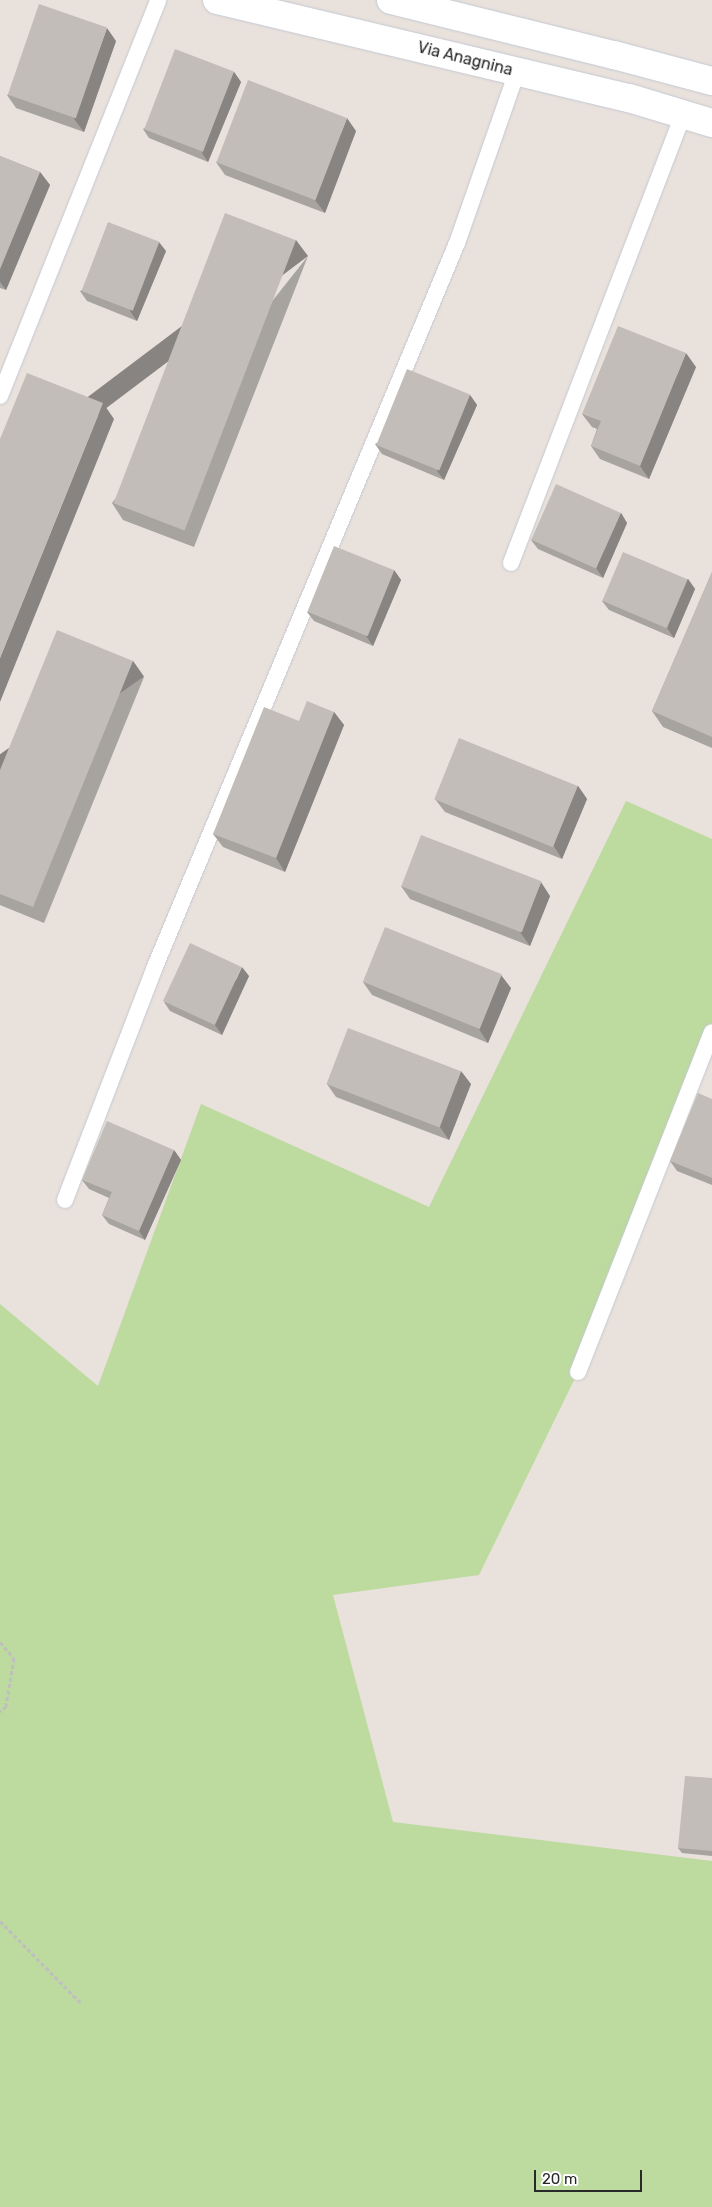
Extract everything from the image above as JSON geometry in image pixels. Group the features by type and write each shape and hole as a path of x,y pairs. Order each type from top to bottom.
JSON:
{"main road":[{"name":"Via Anagnina","path":"217,0 629,98 712,123"},
{"path":"391,0 712,81"}],"lane":[{"path":"0,396 158,0"},
{"path":"65,1200 154,969 457,244 517,72"},
{"path":"512,562 683,114"},
{"path":"578,1372 712,1032"}],"path":[{"path":"0,1642 14,1658 6,1706 0,1712"},
{"path":"0,1921 81,2003"}],"green space":[{"path":"626,801 712,839 712,1032 578,1372 479,1575 333,1595 393,1822 712,1861 712,2207 0,2207 0,1304 98,1386 201,1104 429,1207"}],"building":[{"path":"39,4 107,27 76,118 8,95"},
{"path":"175,49 234,72 203,152 144,129"},
{"path":"248,80 347,118 315,200 216,162"},
{"path":"0,156 40,172 0,269"},
{"path":"225,213 296,240 184,531 114,503"},
{"path":"108,222 159,242 133,311 81,291"},
{"path":"618,326 686,353 640,466 591,446 601,421 582,414"},
{"path":"407,369 470,394 439,471 376,445"},
{"path":"27,373 103,403 0,658 0,439"},
{"path":"556,484 621,513 596,569 531,540"},
{"path":"334,546 394,570 368,636 307,612"},
{"path":"623,552 687,579 667,628 602,601"},
{"path":"712,572 712,737 652,711"},
{"path":"57,630 133,661 33,907 0,894 0,770"},
{"path":"307,701 334,712 276,858 213,834 264,707 299,721"},
{"path":"459,738 578,786 553,847 434,799"},
{"path":"421,835 541,881 522,933 401,886"},
{"path":"385,927 502,974 480,1029 363,982"},
{"path":"190,943 242,967 215,1025 163,1001"},
{"path":"348,1028 461,1071 439,1127 326,1084"},
{"path":"698,1093 712,1099 712,1178 670,1161"},
{"path":"107,1121 174,1150 139,1231 102,1215 112,1192 82,1180"},
{"path":"685,1776 712,1778 712,1851 678,1848"}]}
